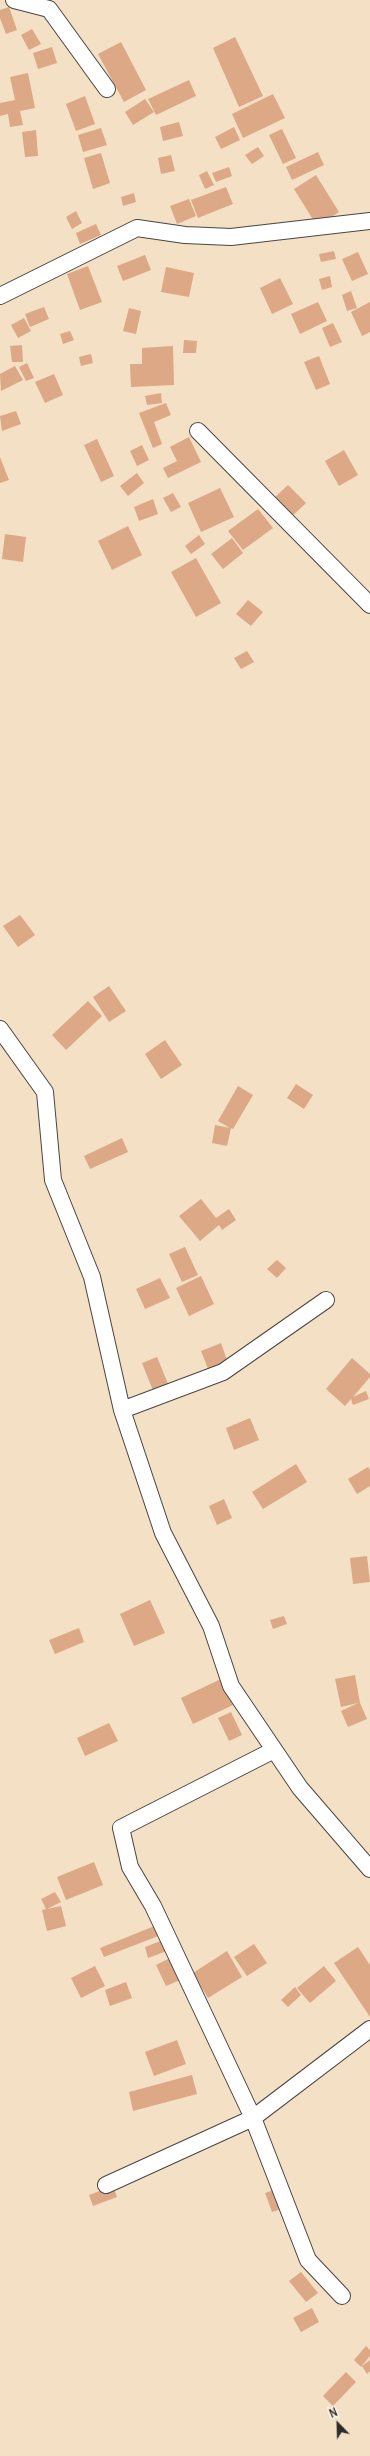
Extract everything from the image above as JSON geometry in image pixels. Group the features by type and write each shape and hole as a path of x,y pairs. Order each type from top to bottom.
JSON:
{"street":[{"path":"14,0 49,9 106,89"},
{"path":"0,296 137,228 185,235 231,237 370,221"},
{"path":"198,431 370,605"},
{"path":"0,1029 45,1092 53,1180 92,1277 122,1410 163,1532 211,1626 231,1686 300,1788 370,1869"},
{"path":"122,1410 223,1372 326,1300"},
{"path":"274,1750 121,1828 130,1867 153,1906 253,2118 308,2260 342,2296"},
{"path":"106,2185 253,2118 370,2029"}],"building":[{"path":"9,7 17,30 6,34 0,18 0,10"},
{"path":"32,29 41,44 29,50 21,35"},
{"path":"235,37 263,96 239,107 213,48"},
{"path":"121,42 146,90 124,102 98,54"},
{"path":"52,47 57,63 38,69 33,53"},
{"path":"28,73 35,108 20,111 23,125 10,127 8,114 0,116 0,103 15,100 10,77"},
{"path":"189,80 196,96 156,115 148,99"},
{"path":"273,94 285,118 243,138 232,114"},
{"path":"85,96 95,124 76,131 66,104"},
{"path":"145,99 154,112 133,125 125,112"},
{"path":"179,122 183,136 163,141 160,127"},
{"path":"234,127 240,140 221,149 215,137"},
{"path":"101,128 107,145 83,152 78,135"},
{"path":"282,129 296,158 283,164 269,135"},
{"path":"36,130 38,156 25,157 22,132"},
{"path":"258,147 264,156 252,164 245,155"},
{"path":"318,152 324,165 292,180 286,167"},
{"path":"101,153 110,183 93,189 84,158"},
{"path":"171,155 175,171 161,174 158,158"},
{"path":"229,167 232,176 216,182 212,173"},
{"path":"207,171 214,185 205,189 199,175"},
{"path":"316,175 339,212 317,226 294,189"},
{"path":"226,187 233,204 198,218 191,200"},
{"path":"134,193 136,202 123,206 121,197"},
{"path":"189,199 196,216 177,224 170,206"},
{"path":"76,211 82,223 72,229 66,217"},
{"path":"96,224 101,235 80,244 76,233"},
{"path":"334,251 336,259 321,262 319,254"},
{"path":"358,252 368,274 352,281 342,259"},
{"path":"145,255 151,270 123,281 117,266"},
{"path":"88,266 102,302 80,310 67,274"},
{"path":"166,267 194,273 189,297 161,292"},
{"path":"330,276 332,287 322,290 319,279"},
{"path":"280,278 293,304 272,314 260,288"},
{"path":"351,291 357,308 347,311 342,295"},
{"path":"318,302 327,321 300,334 291,314"},
{"path":"370,302 370,332 362,336 351,312"},
{"path":"44,307 49,319 30,327 25,314"},
{"path":"129,308 141,311 136,334 123,331"},
{"path":"24,318 31,331 18,338 11,325"},
{"path":"333,323 342,342 330,347 322,328"},
{"path":"70,331 74,340 63,344 60,334"},
{"path":"184,340 197,341 196,353 183,353"},
{"path":"22,345 23,362 12,362 10,346"},
{"path":"173,346 174,385 131,387 130,364 142,364 142,348"},
{"path":"91,354 93,363 81,366 79,357"},
{"path":"319,356 330,384 316,390 304,362"},
{"path":"27,363 34,378 26,381 19,367"},
{"path":"15,366 23,380 1,391 0,374"},
{"path":"54,374 63,395 45,403 35,382"},
{"path":"161,393 162,403 147,405 145,396"},
{"path":"166,403 171,415 154,422 162,444 153,448 139,413"},
{"path":"16,411 21,424 2,431 0,416"},
{"path":"189,437 201,462 168,478 163,468 177,461 170,447"},
{"path":"97,439 114,476 101,482 84,445"},
{"path":"142,445 149,460 137,466 130,451"},
{"path":"344,450 358,475 339,486 325,461"},
{"path":"0,457 9,480 0,483"},
{"path":"137,473 144,483 128,496 120,486"},
{"path":"288,485 306,503 289,519 272,500"},
{"path":"220,488 234,517 201,532 188,503"},
{"path":"173,493 181,507 171,512 163,498"},
{"path":"153,499 158,514 139,521 134,507"},
{"path":"258,509 273,528 243,550 228,531"},
{"path":"128,526 142,555 112,570 98,541"},
{"path":"5,534 26,537 23,562 2,559"},
{"path":"199,535 205,544 191,554 185,546"},
{"path":"232,538 243,553 223,569 211,554"},
{"path":"196,558 221,603 196,617 171,572"},
{"path":"248,600 263,612 251,626 236,614"},
{"path":"247,651 254,662 241,669 234,658"},
{"path":"20,915 35,935 18,947 3,926"},
{"path":"109,986 126,1011 109,1022 93,997"},
{"path":"88,1001 102,1016 66,1050 52,1035"},
{"path":"165,1040 182,1065 161,1079 145,1054"},
{"path":"296,1084 313,1095 304,1109 287,1098"},
{"path":"238,1086 253,1095 233,1129 231,1128 227,1146 212,1143 215,1125 230,1128 218,1121"},
{"path":"122,1138 128,1152 90,1169 84,1156"},
{"path":"201,1199 216,1218 229,1209 236,1220 222,1230 219,1225 200,1241 179,1216"},
{"path":"185,1247 198,1275 182,1282 169,1254"},
{"path":"277,1260 286,1268 277,1278 267,1269"},
{"path":"201,1276 214,1304 189,1316 176,1288"},
{"path":"160,1278 170,1298 145,1309 136,1289"},
{"path":"221,1343 230,1369 211,1376 201,1351"},
{"path":"157,1357 173,1396 158,1403 142,1363"},
{"path":"352,1358 370,1374 370,1377 353,1397 366,1391 369,1399 353,1405 351,1399 345,1406 326,1389"},
{"path":"250,1418 259,1440 234,1450 226,1428"},
{"path":"296,1464 307,1482 263,1509 252,1492"},
{"path":"368,1467 370,1470 370,1486 357,1494 348,1479"},
{"path":"224,1499 232,1518 217,1525 209,1506"},
{"path":"367,1556 370,1582 353,1584 350,1558"},
{"path":"150,1600 165,1633 134,1646 120,1614"},
{"path":"284,1616 287,1624 273,1629 270,1620"},
{"path":"79,1628 84,1642 55,1654 49,1640"},
{"path":"355,1675 360,1703 367,1719 348,1727 341,1711 358,1703 341,1707 335,1679"},
{"path":"221,1679 233,1705 193,1724 181,1698"},
{"path":"231,1712 242,1735 229,1741 218,1718"},
{"path":"109,1723 118,1741 85,1756 77,1738"},
{"path":"94,1862 103,1885 66,1900 57,1877"},
{"path":"55,1892 61,1902 47,1909 61,1906 66,1926 47,1931 42,1910 46,1909 41,1899"},
{"path":"157,1925 161,1935 104,1957 100,1948"},
{"path":"163,1940 167,1951 148,1958 145,1947"},
{"path":"254,1944 267,1963 247,1976 234,1957"},
{"path":"358,1947 370,1965 370,2017 334,1963"},
{"path":"227,1951 242,1977 208,1998 193,1973"},
{"path":"170,1958 180,1980 166,1986 156,1965"},
{"path":"95,1966 105,1986 81,1998 71,1978"},
{"path":"324,1966 336,1981 310,2003 297,1988"},
{"path":"126,1982 132,1998 110,2006 105,1990"},
{"path":"295,1987 301,1995 288,2007 281,2000"},
{"path":"177,2040 186,2064 154,2076 145,2052"},
{"path":"192,2075 197,2094 133,2111 129,2092"},
{"path":"113,2186 117,2197 93,2206 89,2195"},
{"path":"277,2189 284,2208 272,2212 265,2193"},
{"path":"301,2272 318,2293 306,2302 289,2281"},
{"path":"312,2308 319,2322 301,2332 293,2318"},
{"path":"366,2346 370,2350 370,2356 361,2367 354,2360"},
{"path":"370,2360 370,2371 367,2374 362,2366"},
{"path":"346,2372 356,2382 333,2406 323,2396"}]}
